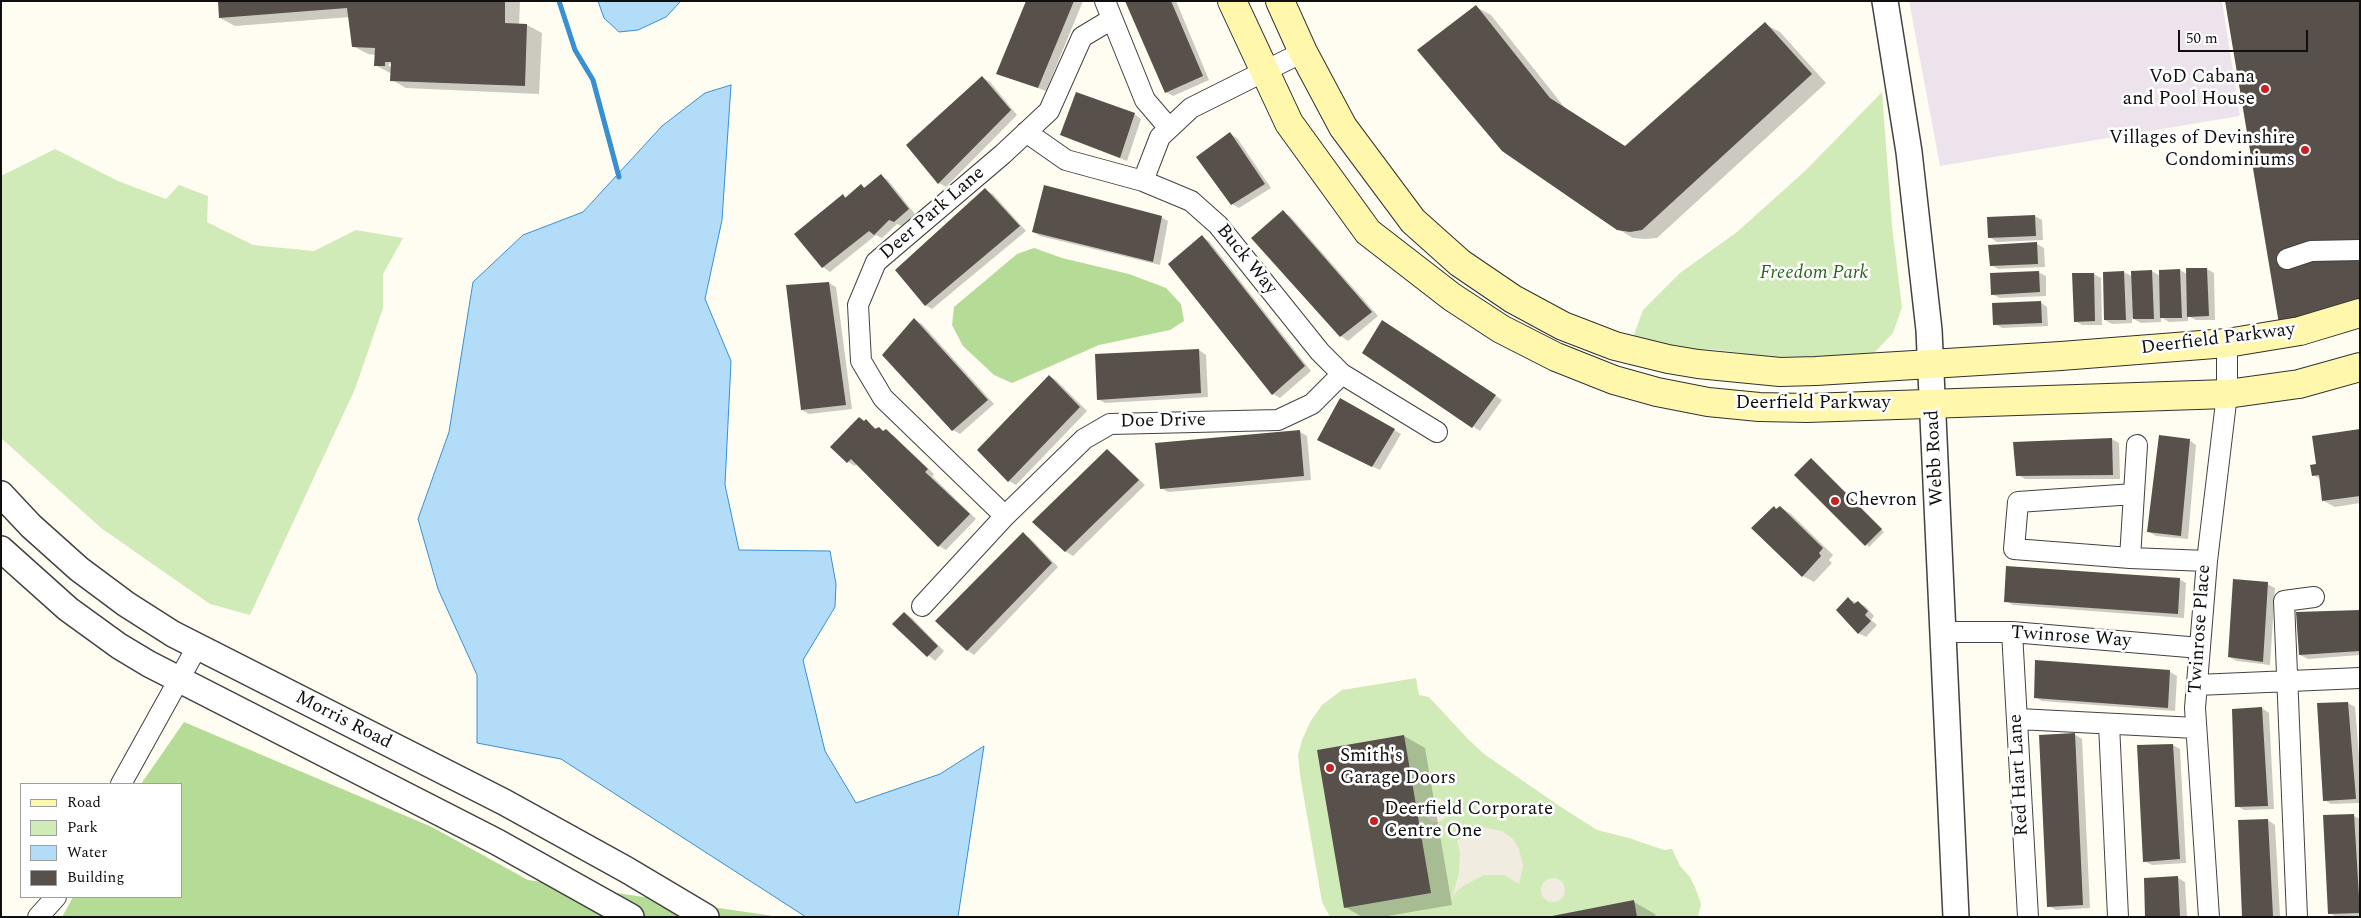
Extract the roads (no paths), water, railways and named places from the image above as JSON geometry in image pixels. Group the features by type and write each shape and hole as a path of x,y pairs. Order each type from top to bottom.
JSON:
{"main road":[{"name":"Deerfield Parkway","path":"1232,1 1289,123 1368,232 1452,297 1501,329 1528,344 1614,380 1657,392 1708,402 1759,407 1798,408 2226,394 2299,384 2360,367"},
{"name":"Deerfield Parkway","path":"1280,1 1303,52 1343,127 1413,221 1460,263 1538,314 1615,346 1698,364 1796,372 2227,343 2300,331 2360,313"}],"street":[{"name":"Webb Road","path":"1885,1 1908,152 1932,364 1942,632 1956,917"},
{"path":"1108,10 1144,100 1169,128"},
{"name":"Deer Park Lane","path":"1006,516 883,398 861,361 858,305 876,262 1049,111 1082,37 1108,10"},
{"path":"1143,181 1160,137 1191,108 1303,52"},
{"name":"Buck Way","path":"1026,132 1066,160 1143,181 1192,201 1218,224 1320,352 1342,374 1437,432"},
{"path":"2287,259 2311,251 2360,250"},
{"name":"Twinrose Place","path":"2209,917 2196,728 2197,684 2207,561 2226,394 2227,343"},
{"name":"Doe Drive","path":"922,606 1006,516 1084,440 1110,424 1278,420 1312,404 1342,374"},
{"path":"2130,558 2137,445"},
{"name":"Morris Road","path":"1,494 44,538 102,587 150,620 197,647 504,802 627,870 706,917"},
{"path":"2134,494 2018,502 2014,549 2130,558 2207,561"},
{"name":"Morris Road","path":"1,548 74,614 119,646 178,680 497,842 631,917"},
{"path":"2296,917 2284,601 2314,597"},
{"name":"Twinrose Way","path":"1942,632 2012,632 2200,648"},
{"name":"Red Hart Lane","path":"2012,632 2028,917"},
{"path":"122,783 197,647"},
{"path":"2197,684 2360,678"},
{"path":"2018,719 2196,728"},
{"path":"2109,724 2118,917"},
{"path":"38,917 55,898"}],"water":[{"path":"598,1 681,1 666,17 638,30 619,32 604,18"},
{"path":"731,85 722,220 705,299 731,361 725,485 739,550 830,551 836,584 835,607 803,660 825,751 856,803 940,774 984,746 958,917 806,917 561,759 477,743 477,675 438,589 418,519 449,432 473,282 523,235 583,212 662,126 705,93"}],"waterway":[{"path":"559,1 575,50 593,80 619,177"}],"place":[{"name":"VoD Cabana and Pool House","path":"2265,89"},
{"name":"Villages of Devinshire Condominiums","path":"2305,150"},
{"name":"Chevron","path":"1835,501"},
{"name":"Smith's Garage Doors","path":"1330,768"},
{"name":"Deerfield Corporate Centre One","path":"1374,821"}],"park label":[{"name":"Freedom Park","path":"1814,274"}]}
